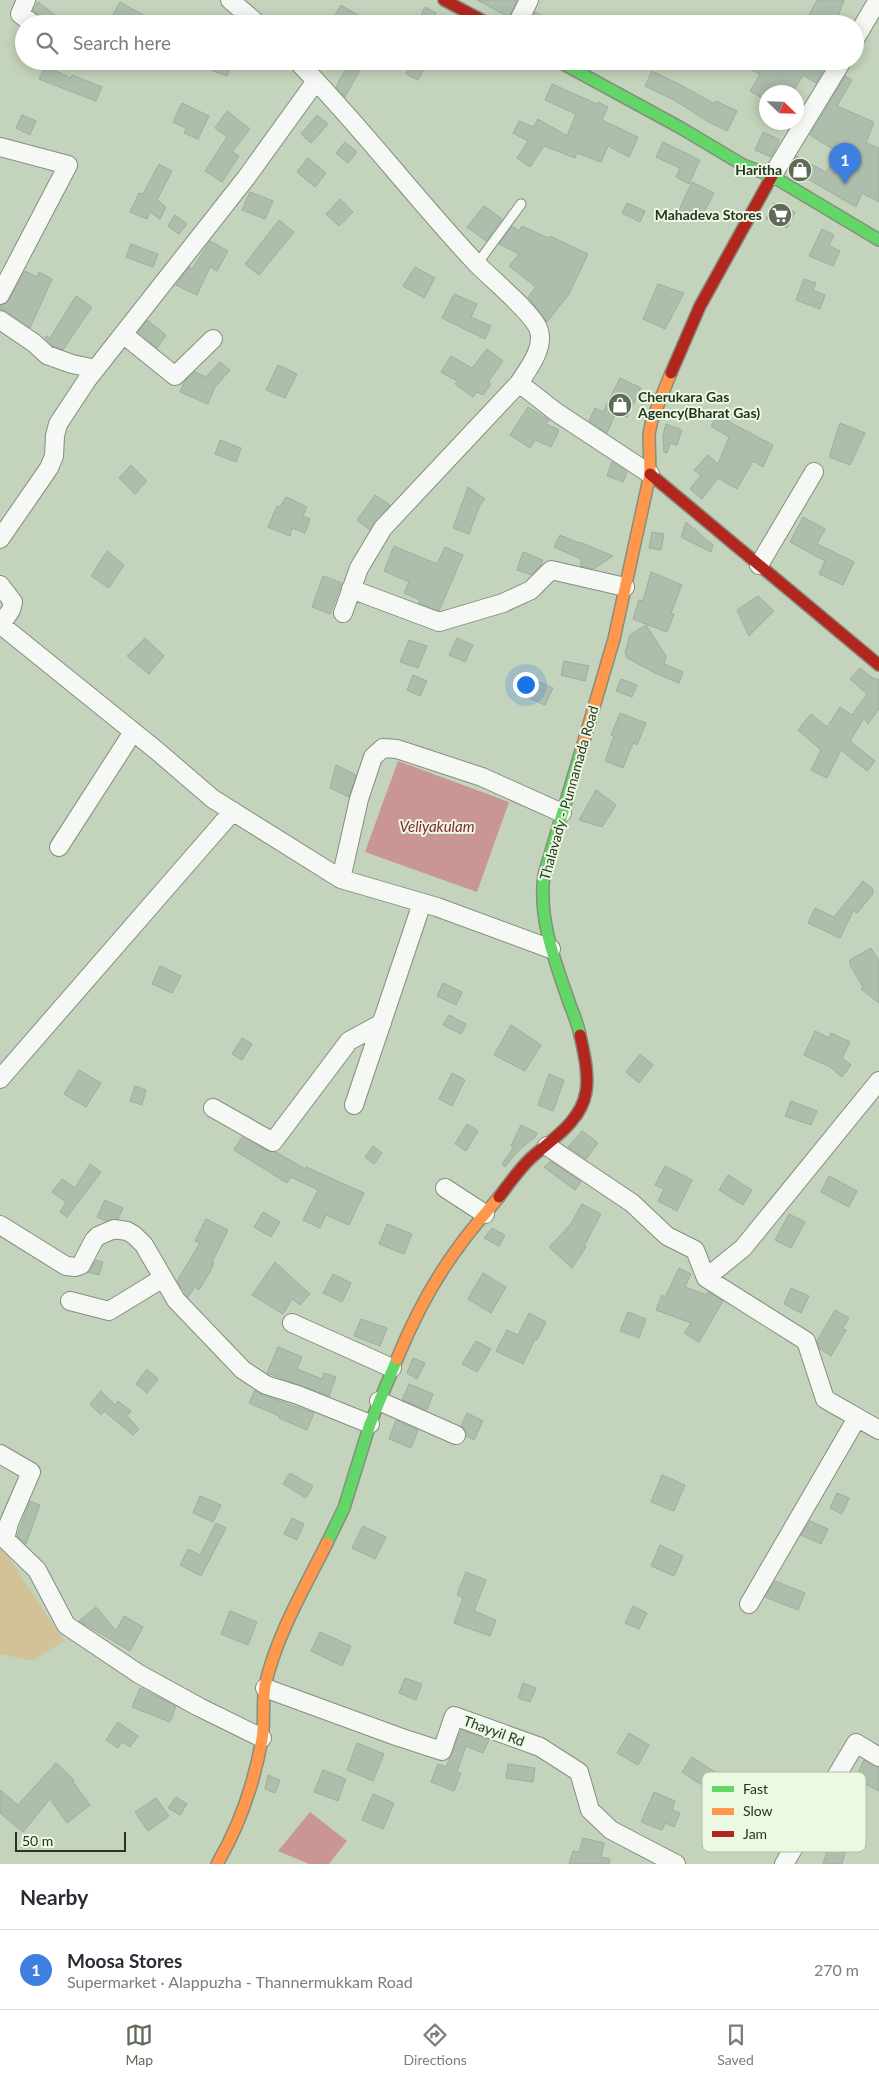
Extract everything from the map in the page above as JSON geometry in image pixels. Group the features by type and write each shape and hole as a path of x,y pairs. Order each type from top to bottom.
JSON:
{"main road":[{"path":"444,0 472,15"},
{"path":"575,70 681,128 743,165 772,176 879,240"},
{"name":"Thalavady - Punnamada Road","path":"217,1864 230,1842 246,1805 262,1738 265,1688 276,1648 344,1508 370,1424 405,1340 442,1272 459,1246 530,1160 547,1146 577,1115 586,1092 585,1060 579,1030 551,949 544,917 542,889 544,875 614,640 650,474 649,434 660,402 700,306 772,176"},
{"path":"650,474 879,665"}],"street":[{"path":"21,15 20,14 26,0"},
{"path":"230,0 248,15"},
{"path":"522,15 529,0"},
{"path":"864,24 878,0"},
{"path":"306,70 366,136 405,185 477,264 530,316 538,328 540,346 532,365 520,383 383,528 359,568 343,613"},
{"name":"Thalavady - Punnamada Road","path":"772,176 837,70"},
{"path":"0,539 49,468 54,456 58,424 96,369 246,178 316,80"},
{"path":"0,147 68,164 5,274 0,295"},
{"path":"0,320 34,342 47,355 72,364 96,369"},
{"path":"124,334 175,376 213,339"},
{"path":"520,383 556,412 650,474"},
{"path":"759,565 814,472"},
{"path":"351,590 438,622 503,603 531,590 551,570 625,588"},
{"path":"0,585 13,602 11,610 0,626 133,732 213,799 341,878 422,903 551,949"},
{"path":"59,848 133,732"},
{"path":"341,878 359,799 373,758 383,748 397,749 482,778 562,813"},
{"path":"0,1079 232,811"},
{"path":"354,1105 422,903"},
{"path":"213,1108 273,1142 348,1041 382,1023"},
{"path":"706,1278 744,1248 879,1081"},
{"path":"547,1146 632,1203 667,1236 695,1250 706,1278 806,1341 825,1399 879,1430"},
{"path":"445,1188 485,1214"},
{"path":"0,1225 66,1266 74,1267 81,1265 98,1236 114,1229 126,1231 140,1240 176,1300 243,1370 266,1385 370,1424"},
{"path":"70,1301 109,1311 163,1278"},
{"path":"292,1323 392,1368"},
{"path":"379,1402 456,1435"},
{"path":"748,1604 857,1418"},
{"path":"0,1454 31,1472 9,1523 5,1539 37,1570 66,1625 138,1674 262,1738"},
{"name":"Thayyil Rd","path":"265,1688 398,1737 442,1750 454,1716 540,1747 579,1772 590,1810 611,1830 676,1864"},
{"path":"839,1772 856,1743 879,1758"},
{"path":"784,1864 791,1852"}],"lane":[{"path":"477,264 521,204"}],"shaded area":[{"path":"0,1544 64,1641 32,1661 0,1654"}],"water":[{"name":"Veliyakulam","path":"398,761 509,802 477,892 365,852"},
{"path":"310,1812 347,1841 329,1864 309,1864 278,1851"}],"building":[{"path":"477,0 517,1 510,15 505,15"},
{"path":"817,0 844,0 838,15 809,15"},
{"path":"38,2 55,15 39,15 33,11"},
{"path":"120,2 143,15 113,15"},
{"path":"341,5 358,15 335,15"},
{"path":"425,7 436,13 435,15 421,15"},
{"path":"43,70 54,70 71,78 72,75 102,87 96,101 39,79"},
{"path":"213,70 229,70 227,76"},
{"path":"345,70 360,70 345,97 336,87"},
{"path":"408,70 423,70 418,80 406,74"},
{"path":"752,70 824,70 816,83 803,75 797,85 759,85 759,96 750,91 760,74"},
{"path":"652,71 715,104 716,101 737,111 727,131 674,100 645,86"},
{"path":"845,76 852,80 837,106 874,122 866,143 879,148 879,202 862,193 856,207 789,168 796,156 826,172 838,152 810,135"},
{"path":"552,84 608,107 602,120 638,137 629,157 608,146 601,162 577,153 575,158 544,146 530,167 517,158 528,141 513,133 519,121 533,127 538,119 567,136 576,114 545,100"},
{"path":"182,103 209,116 198,139 184,133 186,128 173,122"},
{"path":"227,111 250,129 232,152 239,156 222,182 205,171 227,137 215,128"},
{"path":"22,115 36,121 30,135 16,128"},
{"path":"317,115 328,124 311,143 301,134"},
{"path":"763,132 780,140 771,157 755,150"},
{"path":"345,142 357,152 348,163 336,153"},
{"path":"663,142 700,160 689,184 676,177 680,168 656,157"},
{"path":"308,158 326,173 315,187 297,172"},
{"path":"159,164 172,171 157,200 166,207 160,219 150,212 147,219 130,212 139,193 143,194"},
{"path":"692,182 714,193 699,222 679,210"},
{"path":"250,192 273,201 265,219 242,210"},
{"path":"340,199 353,212 339,226 326,214"},
{"path":"627,203 645,211 640,222 622,213"},
{"name":"Mahadeva Stores","path":"774,203 795,212 787,228 766,219"},
{"path":"484,206 502,219 486,241 467,227"},
{"path":"175,215 187,224 179,234 168,226"},
{"path":"279,220 294,232 259,275 245,264"},
{"path":"512,226 519,231 522,226 548,238 550,236 588,254 569,294 547,322 528,297 536,287 509,266 519,254 499,244"},
{"path":"822,229 834,235 829,246 840,251 833,266 809,256"},
{"path":"210,241 228,251 217,271 210,267 197,295 176,285 189,267 192,269"},
{"path":"131,244 158,254 153,267 126,257"},
{"path":"415,267 435,278 424,298 403,286"},
{"path":"25,271 37,277 39,272 52,279 30,328 6,311 0,309 0,306 9,300"},
{"path":"804,279 816,283 813,290 825,295 820,309 796,300"},
{"path":"658,284 684,293 665,329 643,319"},
{"path":"454,294 477,304 471,317 491,326 485,339 442,318"},
{"path":"76,296 92,307 63,350 53,346 45,338 46,336 50,338"},
{"path":"147,320 166,335 157,348 138,332"},
{"path":"487,349 503,361 488,382 491,384 483,395 477,392 473,397 455,384 457,381 441,372 451,356 472,368"},
{"path":"220,362 230,370 215,387 208,404 180,392 185,381 195,372 206,377"},
{"path":"278,365 297,374 285,398 266,390"},
{"path":"620,378 641,388 627,417 616,412 607,433 589,421 595,408 603,412"},
{"path":"528,407 549,420 546,424 559,430 551,447 535,440 530,448 510,435"},
{"path":"718,414 773,445 763,467 753,461 737,489 718,478 702,499 690,489 701,475 694,470 708,455 718,464 729,437 711,426"},
{"path":"840,423 865,433 850,465 829,457"},
{"path":"666,424 682,430 677,445 670,443 667,453 664,452 663,435"},
{"path":"220,440 241,448 236,462 215,454"},
{"path":"612,462 627,472 623,482 607,476"},
{"path":"131,465 147,481 135,494 119,478"},
{"path":"468,487 485,499 480,505 469,534 453,528"},
{"path":"375,495 390,505 370,530 357,520"},
{"path":"286,497 307,507 303,516 310,519 305,533 292,528 290,536 268,527 277,506 280,507"},
{"path":"803,517 825,529 817,544 854,562 843,585 819,574 825,561 790,542"},
{"path":"686,522 713,545 711,552 681,537"},
{"path":"652,532 664,534 661,550 649,548"},
{"path":"560,535 613,556 594,569 581,566 581,559 554,547"},
{"path":"394,546 437,564 445,547 463,555 439,611 418,603 420,600 404,593 409,582 384,571"},
{"path":"107,551 124,565 109,588 91,576"},
{"path":"523,552 543,560 541,565 531,575 517,570"},
{"path":"651,572 682,585 671,613 674,614 667,632 633,619 639,600 643,601"},
{"path":"323,576 342,583 330,614 312,607"},
{"path":"758,596 774,611 749,636 737,610"},
{"path":"646,625 666,656 664,664 683,672 679,683 627,658 625,653 630,635"},
{"path":"145,638 164,656 149,674 127,656"},
{"path":"457,638 473,645 465,662 449,655"},
{"path":"409,640 427,646 418,668 400,662"},
{"path":"564,661 589,666 585,681 561,675"},
{"path":"860,668 870,676 877,680 879,679 879,709 868,724 864,718 850,741 875,761 867,771 841,750 827,778 811,770 821,750 798,730 811,714 827,727 840,707 852,715 867,694 850,679"},
{"path":"413,675 427,681 420,696 407,690"},
{"path":"621,679 637,685 632,697 616,691"},
{"path":"537,681 553,688 545,705 529,698"},
{"path":"620,713 646,723 637,745 633,743 623,768 605,761 614,736 611,735"},
{"path":"336,765 356,775 349,797 330,788"},
{"path":"596,790 616,805 602,827 579,820"},
{"path":"863,881 873,889 873,894 857,913 853,911 840,938 808,923 815,908 834,917"},
{"path":"871,948 879,961 879,1003 861,989 863,987 850,965 850,960"},
{"path":"160,966 181,976 172,993 152,984"},
{"path":"443,983 462,992 456,1005 437,996"},
{"path":"449,1015 466,1024 461,1034 443,1025"},
{"path":"511,1025 541,1045 525,1071 494,1055"},
{"path":"815,1031 829,1038 831,1033 850,1042 842,1058 851,1065 842,1077 830,1067 804,1055"},
{"path":"242,1038 252,1044 242,1060 232,1054"},
{"path":"640,1054 653,1065 639,1083 626,1072"},
{"path":"79,1070 101,1083 86,1107 64,1094"},
{"path":"452,1073 465,1080 452,1106 439,1099"},
{"path":"549,1074 564,1080 553,1111 538,1105"},
{"path":"135,1086 146,1090 142,1105 130,1101"},
{"path":"791,1101 817,1111 811,1125 785,1116"},
{"path":"467,1124 478,1131 466,1151 455,1144"},
{"path":"521,1125 537,1133 505,1167 502,1164 514,1147 511,1146"},
{"path":"582,1131 598,1143 586,1159 568,1147"},
{"path":"242,1137 268,1151 276,1152 305,1169 306,1167 364,1193 349,1225 326,1215 320,1228 303,1220 318,1190 291,1177 287,1183 234,1150"},
{"path":"373,1146 382,1153 374,1164 365,1157"},
{"path":"551,1161 581,1182 575,1190 544,1167"},
{"path":"90,1164 101,1172 67,1217 60,1212 66,1202 52,1192 62,1179 75,1188"},
{"path":"665,1166 692,1180 677,1211 658,1201 664,1189 655,1185"},
{"path":"728,1175 752,1190 743,1205 719,1190"},
{"path":"829,1176 857,1191 849,1207 821,1192"},
{"path":"105,1200 123,1208 118,1219 106,1221 97,1217"},
{"path":"582,1204 601,1214 584,1246 586,1247 572,1268 549,1247 570,1225"},
{"path":"263,1212 280,1222 271,1237 254,1227"},
{"path":"789,1214 805,1222 791,1248 775,1240"},
{"path":"206,1219 228,1230 212,1262 214,1263 210,1272 199,1290 195,1287 188,1297 177,1281 200,1243 195,1241"},
{"path":"387,1224 412,1234 404,1254 379,1244"},
{"path":"492,1228 505,1235 499,1246 484,1238"},
{"path":"96,1260 103,1262 99,1275 88,1272"},
{"path":"275,1262 310,1294 300,1305 292,1299 283,1314 252,1295"},
{"path":"679,1268 691,1274 685,1287 707,1295 708,1292 723,1301 699,1342 684,1333 691,1323 656,1310 662,1295 665,1297"},
{"path":"483,1273 506,1287 491,1313 468,1299"},
{"path":"333,1274 351,1283 342,1302 323,1293"},
{"path":"791,1288 809,1296 801,1313 784,1304"},
{"path":"835,1310 849,1318 842,1329 846,1330 831,1356 820,1349 817,1341"},
{"path":"628,1312 646,1319 639,1338 620,1331"},
{"path":"529,1313 546,1322 523,1364 496,1351 507,1330 518,1335"},
{"path":"361,1319 387,1328 380,1346 354,1336"},
{"path":"476,1341 491,1349 477,1372 462,1364"},
{"path":"278,1347 302,1357 297,1369 322,1379 324,1373 336,1377 329,1396 267,1373"},
{"path":"413,1358 425,1363 417,1379 407,1373"},
{"path":"147,1369 158,1379 147,1393 136,1384"},
{"path":"409,1384 433,1394 427,1410 402,1400"},
{"path":"255,1390 263,1395 314,1413 307,1430 249,1403"},
{"path":"101,1391 115,1405 118,1401 131,1411 127,1416 139,1429 133,1435 104,1411 101,1415 90,1404"},
{"path":"467,1413 483,1421 474,1440 466,1436 465,1429 461,1426"},
{"path":"396,1420 418,1430 411,1448 389,1439"},
{"path":"290,1473 313,1486 306,1498 283,1484"},
{"path":"662,1475 685,1485 674,1511 651,1502"},
{"path":"837,1493 849,1498 842,1514 830,1508"},
{"path":"200,1496 221,1505 213,1522 193,1513"},
{"path":"30,1501 40,1505 26,1544 17,1536"},
{"path":"292,1518 304,1524 297,1540 284,1534"},
{"path":"810,1521 828,1529 821,1544 801,1535"},
{"path":"216,1523 226,1528 201,1576 180,1565 188,1549 200,1555"},
{"path":"363,1526 386,1537 375,1559 352,1548"},
{"path":"660,1545 683,1556 674,1576 651,1566"},
{"path":"466,1572 486,1580 474,1611 496,1620 490,1636 454,1623 463,1598 457,1595"},
{"path":"775,1581 805,1593 798,1610 765,1597"},
{"path":"633,1606 647,1613 639,1629 625,1623"},
{"path":"96,1607 116,1631 124,1616 143,1627 130,1651 79,1621"},
{"path":"230,1611 257,1622 248,1645 221,1634"},
{"path":"320,1632 351,1646 342,1666 311,1651"},
{"path":"405,1678 422,1684 416,1700 399,1693"},
{"path":"523,1683 536,1688 530,1702 518,1698"},
{"path":"140,1688 176,1706 170,1722 132,1707"},
{"path":"118,1722 138,1736 130,1747 122,1742 118,1748 106,1740"},
{"path":"461,1730 489,1740 483,1753 466,1746 457,1772 461,1773 454,1791 431,1782 438,1764 446,1767"},
{"path":"629,1733 649,1745 638,1765 617,1753"},
{"path":"357,1743 384,1754 373,1781 347,1770"},
{"path":"692,1757 715,1772 702,1772 702,1785 682,1772"},
{"path":"864,1760 879,1768 879,1791 866,1784 866,1772 858,1772"},
{"path":"56,1763 74,1780 73,1782 90,1805 67,1823 50,1799 23,1832 0,1813 0,1790 18,1805"},
{"path":"508,1764 535,1768 533,1782 506,1778"},
{"path":"323,1770 346,1779 338,1801 314,1792"},
{"path":"268,1775 280,1780 275,1793 265,1789"},
{"path":"654,1792 675,1801 672,1810 680,1813 674,1827 665,1823 662,1830 641,1822"},
{"path":"373,1794 394,1803 383,1829 362,1820"},
{"path":"176,1797 187,1804 180,1815 168,1808"},
{"path":"156,1798 169,1816 148,1831 135,1812"},
{"path":"583,1838 604,1843 601,1857 610,1859 609,1864 569,1864 573,1851 579,1852"},
{"path":"827,1852 845,1853 842,1864 823,1864"}],"traffic: fast":[{"path":"575,70 681,128 743,165 772,176 879,240"},
{"path":"580,1035 549,940 543,908 543,891 544,875 581,751"},
{"path":"327,1543 344,1508 370,1424 397,1359"}],"traffic: slow":[{"path":"581,751 614,639 650,474 649,434 652,420 671,373"},
{"path":"397,1359 417,1314 433,1285 465,1239 499,1197"},
{"path":"217,1864 233,1834 255,1772 263,1733 265,1686 276,1649 327,1543"}],"traffic: jam":[{"path":"444,0 472,15"},
{"path":"671,373 700,306 772,176"},
{"path":"650,474 879,665"},
{"path":"499,1197 527,1162 564,1130 583,1103 587,1078 580,1035"}],"place":[{"name":"Haritha","path":"800,170"},
{"name":"Moosa Stores","path":"845,184"},
{"name":"Mahadeva Stores","path":"780,215"},
{"name":"Cherukara Gas Agency(Bharat Gas)","path":"620,405"}]}
